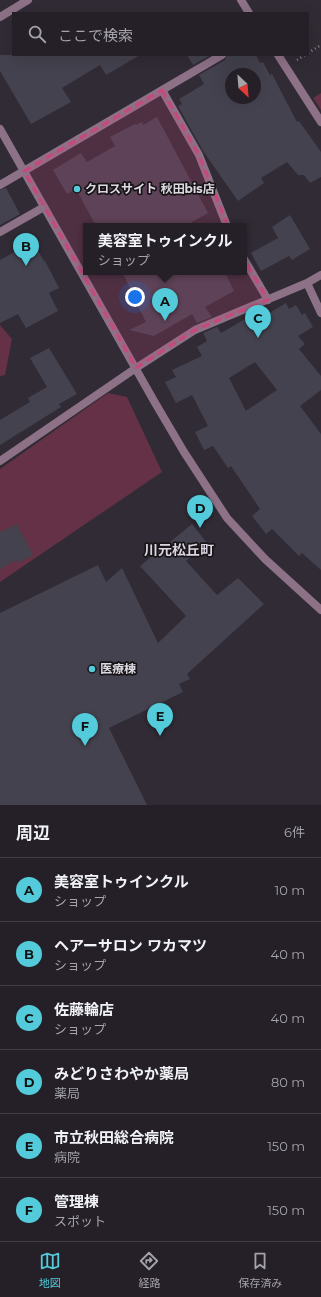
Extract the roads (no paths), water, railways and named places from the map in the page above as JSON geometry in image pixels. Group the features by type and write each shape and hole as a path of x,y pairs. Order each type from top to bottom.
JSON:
{"street":[{"path":"0,17 28,0"},
{"path":"241,0 248,12"},
{"path":"0,185 220,56"},
{"path":"279,56 321,122"},
{"path":"162,90 199,155 226,223"},
{"path":"0,129 184,452 227,518 265,559 321,610"},
{"path":"0,232 44,207"},
{"path":"247,264 268,300"},
{"path":"0,461 136,368 195,330 307,283 321,275"},
{"path":"307,283 321,313"}],"place":[{"name":"クロスサイト 秋田bis店","path":"77,189"},
{"name":"ヘアーサロン ワカマツ","path":"26,266"},
{"name":"美容室トゥインクル","path":"165,321"},
{"name":"佐藤輪店","path":"258,338"},
{"name":"みどりさわやか薬局","path":"200,528"},
{"name":"医療棟","path":"92,669"},
{"name":"市立秋田総合病院","path":"160,736"},
{"name":"管理棟","path":"85,746"}],"district":[{"name":"川元松丘町","path":"179,550"}]}
